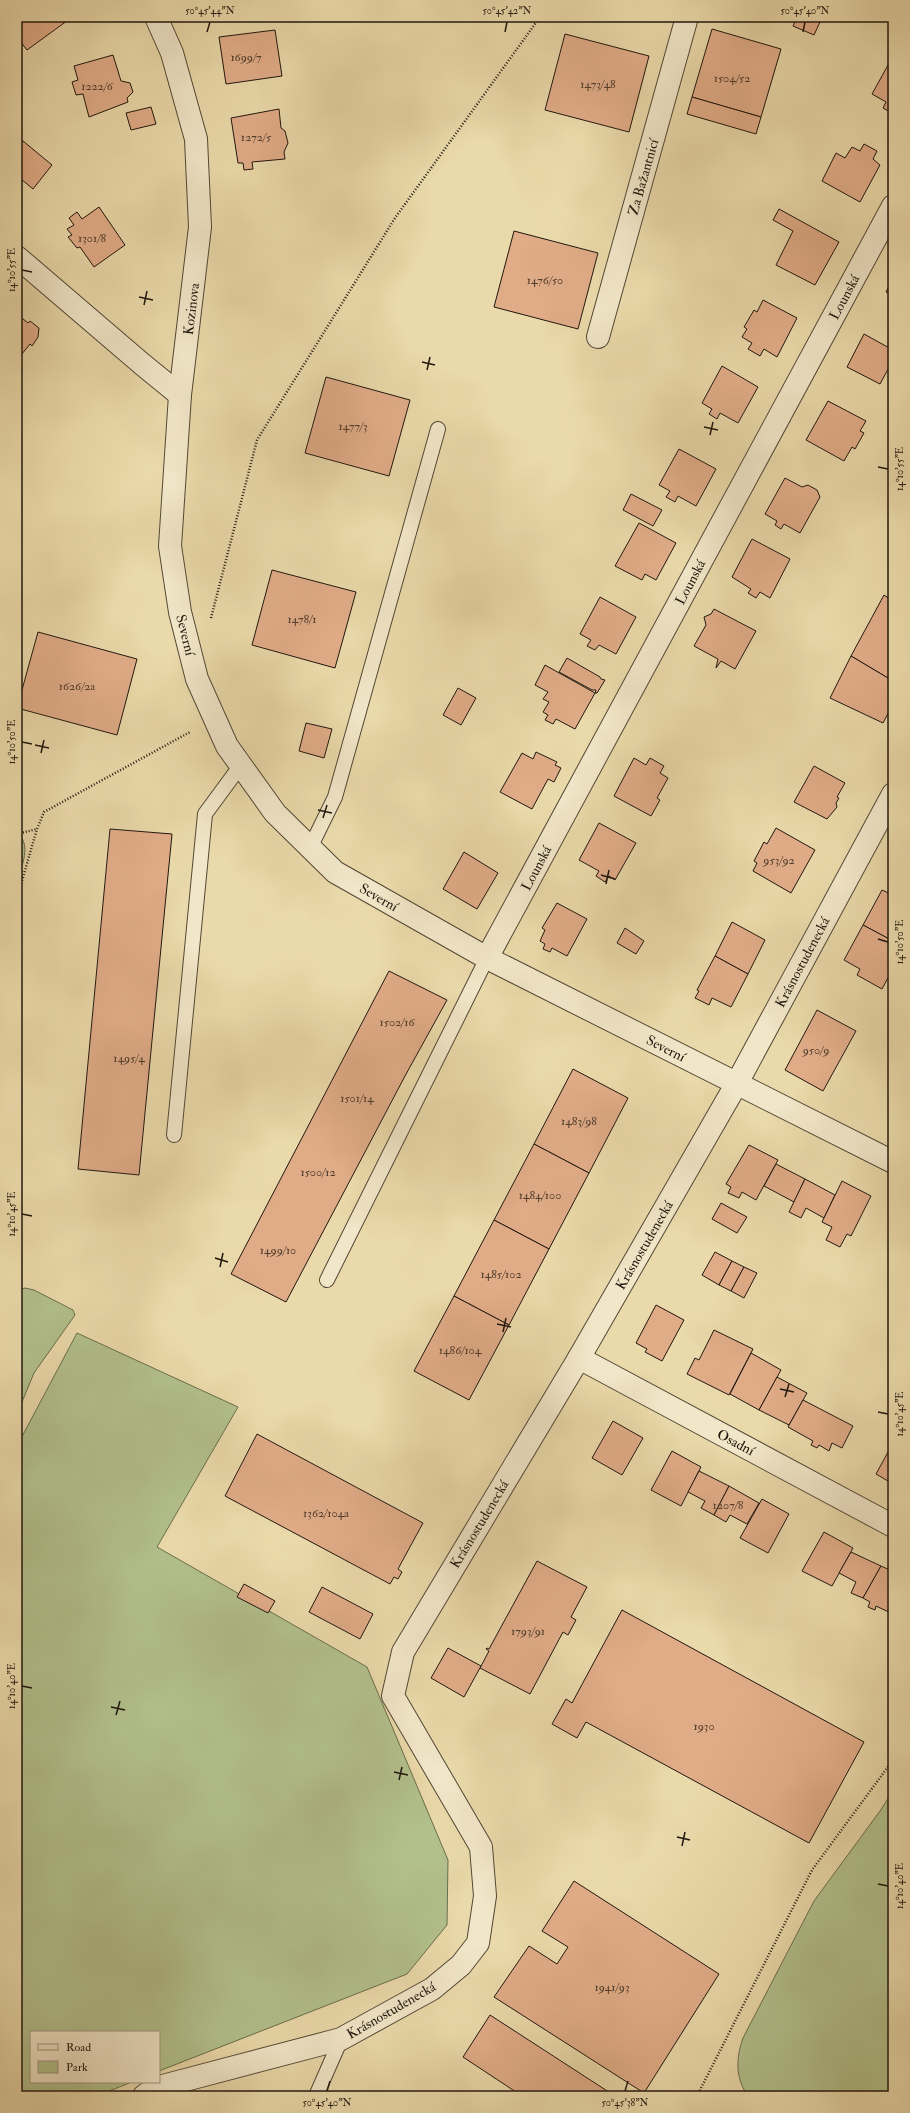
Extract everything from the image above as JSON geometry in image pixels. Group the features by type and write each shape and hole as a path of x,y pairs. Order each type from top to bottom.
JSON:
{"street":[{"name":"Kozinova","path":"156,17 172,53 196,139 200,227 180,395"},
{"name":"Za Bažantnicí","path":"598,337 687,17"},
{"name":"Lounská","path":"487,958 893,206"},
{"path":"17,257 180,395"},
{"name":"Severní","path":"180,395 170,546 180,612 197,679 228,746 275,813 336,872 487,958 893,1162"},
{"name":"Krásnostudenecká","path":"144,2096 155,2088 341,2039 432,1989 461,1965 478,1943 485,1896 481,1847 393,1696 403,1652 579,1358 737,1083 893,794"},
{"name":"Osadní","path":"579,1358 893,1526"}],"lane":[{"path":"310,848 335,797 438,429"},
{"path":"174,1136 205,814 241,765"},
{"path":"327,1280 487,958"},
{"path":"316,2096 341,2039"}],"path":[{"path":"209,626 257,440 396,218 540,17"},
{"path":"17,898 37,829 44,812 215,718"},
{"path":"17,834 37,829"},
{"path":"697,2096 812,1870 893,1760"}],"green space":[{"path":"17,833 22,838 25,849 23,862 17,881"},
{"path":"25,1288 34,1290 73,1310 75,1315 34,1373 17,1414 17,1290"},
{"path":"77,1333 238,1407 157,1547 367,1667 448,1860 447,1925 407,1974 160,2071 160,2031 30,2031 30,2083 129,2083 109,2091 106,2096 17,2096 17,1446"},
{"path":"893,1791 893,2096 748,2096 741,2082 738,2068 739,2053 743,2038 814,1901"}],"building":[{"path":"17,17 71,18 27,50 17,37"},
{"path":"797,17 807,17 820,22 814,35 793,26"},
{"path":"712,29 781,49 761,117 692,97"},
{"path":"275,30 282,76 226,84 219,37"},
{"path":"565,34 649,56 629,132 545,110"},
{"path":"113,55 121,81 130,83 133,92 127,98 128,102 89,117 83,94 76,95 72,82 78,80 74,66"},
{"path":"893,56 892,113 883,108 886,102 872,94"},
{"path":"692,97 761,117 756,134 687,114"},
{"path":"151,107 156,124 131,130 126,113"},
{"path":"279,109 281,128 285,131 288,143 284,152 285,159 252,162 253,169 244,170 243,163 238,163 231,118"},
{"path":"17,136 52,165 33,189 21,179 17,184"},
{"path":"864,144 877,151 873,159 880,165 860,202 822,181 836,153 845,158 852,147 860,151"},
{"path":"99,207 125,245 94,267 80,247 77,248 68,237 72,235 67,229 74,225 69,218 77,212 82,219"},
{"path":"779,209 839,242 815,285 776,265 793,231 773,220"},
{"path":"514,231 598,253 578,329 494,307"},
{"path":"893,279 893,296 886,292"},
{"path":"763,300 797,318 777,357 764,349 760,356 748,349 752,343 742,337 747,329 744,327 754,310 757,312"},
{"path":"17,314 28,323 30,321 39,328 38,337 32,346 30,344 17,360"},
{"path":"864,334 893,350 893,360 880,384 847,367"},
{"path":"722,366 758,387 738,423 720,413 717,419 709,414 712,409 702,403"},
{"path":"326,377 410,400 389,476 305,453"},
{"path":"828,401 866,421 860,431 864,433 855,449 852,447 844,461 806,440"},
{"path":"679,449 716,469 696,506 678,496 675,502 666,497 670,491 659,485"},
{"path":"785,478 802,487 808,485 817,490 820,497 800,533 784,524 781,529 775,525 777,521 765,514"},
{"path":"631,494 662,510 653,526 623,510"},
{"path":"639,523 676,543 656,580 645,574 642,580 615,566"},
{"path":"752,539 790,559 770,598 760,592 756,598 748,593 751,589 732,577"},
{"path":"272,570 356,592 335,668 252,645"},
{"path":"884,595 893,601 893,681 851,656"},
{"path":"600,597 636,617 616,654 599,645 595,650 587,646 591,640 580,634"},
{"path":"714,609 756,631 735,669 721,661 716,668 718,659 694,646 706,625 704,617 711,614"},
{"path":"38,632 137,659 117,735 17,708"},
{"path":"851,656 893,681 893,704 883,723 830,698"},
{"path":"567,658 605,680 597,693 595,693 596,690 592,690 559,672"},
{"path":"545,665 595,693 575,729 556,719 553,724 545,720 548,715 543,712 549,702 543,699 548,692 535,685"},
{"path":"458,688 476,698 461,725 443,715"},
{"path":"306,723 332,729 324,758 299,751"},
{"path":"536,752 557,762 555,765 561,768 554,782 548,779 532,809 500,792 522,753 533,759"},
{"path":"634,758 646,765 650,758 664,766 660,773 668,778 657,798 660,800 651,816 614,796"},
{"path":"814,766 845,783 837,797 839,798 836,803 837,807 827,819 794,802"},
{"path":"599,823 636,843 615,880 609,876 605,882 596,876 599,871 579,860"},
{"path":"776,828 815,850 791,893 753,871 757,863 754,861 764,842 767,844"},
{"path":"110,829 172,834 139,1175 78,1169"},
{"path":"464,852 498,873 477,909 443,889"},
{"path":"882,890 893,895 893,941 863,925"},
{"path":"557,903 587,919 567,956 552,948 550,952 543,949 545,944 540,941 545,930 542,928"},
{"path":"732,922 765,940 748,974 715,956"},
{"path":"863,925 893,941 893,976 890,974 882,989 857,975 860,969 844,960"},
{"path":"625,928 644,941 636,954 617,943"},
{"path":"715,956 748,974 731,1007 712,998 709,1005 695,998 699,991 697,990"},
{"path":"389,971 447,1000 405,1076 286,1302 231,1274"},
{"path":"817,1010 856,1031 823,1091 785,1070"},
{"path":"573,1069 628,1098 589,1173 534,1144"},
{"path":"534,1144 589,1173 549,1249 494,1220"},
{"path":"749,1145 778,1160 756,1200 742,1192 739,1198 728,1193 731,1187 726,1184"},
{"path":"776,1164 805,1179 794,1202 764,1186"},
{"path":"805,1179 835,1195 824,1218 806,1208 801,1218 789,1212"},
{"path":"842,1181 871,1196 851,1236 847,1234 840,1247 826,1240 832,1227 822,1222"},
{"path":"721,1203 747,1217 737,1233 712,1219"},
{"path":"494,1220 549,1249 509,1325 454,1296"},
{"path":"893,1242 893,1255 888,1252"},
{"path":"715,1252 732,1261 719,1285 702,1275"},
{"path":"732,1261 744,1267 731,1291 719,1285"},
{"path":"744,1267 757,1273 744,1298 731,1291"},
{"path":"454,1296 509,1325 469,1400 414,1371"},
{"path":"656,1305 684,1320 662,1361 645,1352 647,1349 636,1343"},
{"path":"714,1330 753,1349 729,1395 687,1374 695,1358 699,1360"},
{"path":"751,1353 781,1370 759,1410 730,1394"},
{"path":"777,1377 807,1393 789,1425 759,1410"},
{"path":"803,1400 853,1426 842,1448 832,1443 829,1451 819,1445 817,1448 811,1445 813,1441 788,1427"},
{"path":"613,1421 643,1438 622,1475 592,1458"},
{"path":"257,1434 423,1523 398,1569 402,1572 398,1579 394,1577 390,1584 225,1496"},
{"path":"893,1443 893,1484 876,1474"},
{"path":"672,1451 701,1467 681,1506 651,1490"},
{"path":"699,1471 729,1486 714,1515 701,1508 705,1501 688,1492"},
{"path":"729,1486 759,1503 747,1524 730,1515 726,1522 714,1515"},
{"path":"762,1499 789,1514 768,1553 740,1538"},
{"path":"824,1532 853,1548 832,1586 802,1571"},
{"path":"851,1552 881,1566 863,1598 851,1593 856,1582 839,1573"},
{"path":"537,1561 587,1587 571,1617 576,1620 568,1635 563,1632 530,1694 480,1668 489,1651 486,1649 489,1649"},
{"path":"881,1566 892,1571 893,1614 876,1606 875,1610 868,1607 870,1602 863,1598"},
{"path":"244,1584 275,1601 268,1613 237,1597"},
{"path":"322,1587 373,1614 360,1639 309,1612"},
{"path":"622,1610 864,1742 809,1843 586,1722 577,1738 552,1724 566,1699 572,1703"},
{"path":"448,1648 481,1666 464,1697 431,1678"},
{"path":"574,1881 719,1974 644,2093 494,1997 529,1946 557,1964 568,1947 542,1931"},
{"path":"490,2015 615,2096 522,2096 463,2057"}]}
